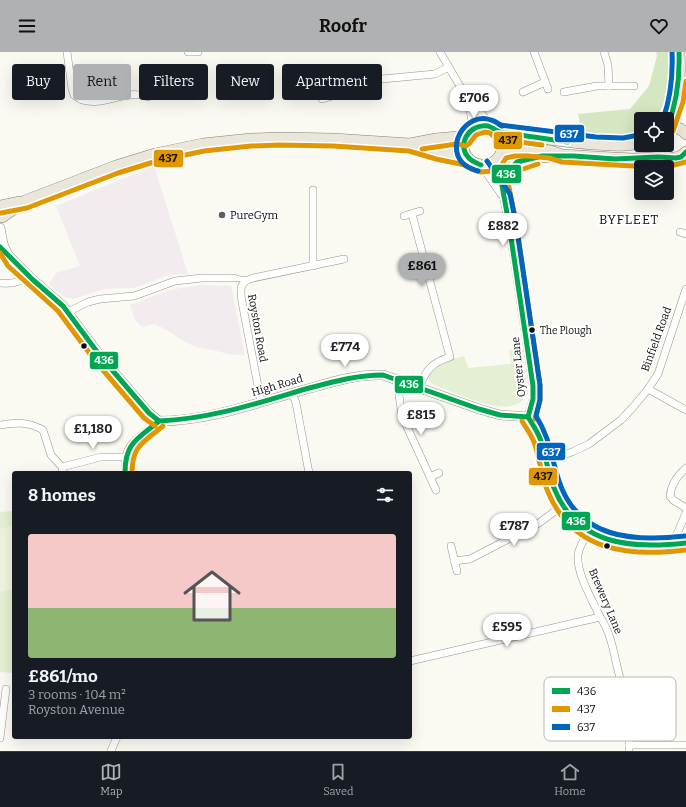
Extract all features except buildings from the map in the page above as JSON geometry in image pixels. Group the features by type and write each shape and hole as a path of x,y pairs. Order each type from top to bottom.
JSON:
{"main road":[{"path":"674,112 679,91 679,52"},
{"path":"562,155 550,151 514,149 499,157 489,165 481,166 468,158 464,152 463,146 464,139 471,129 486,125 496,130 580,143 615,146 634,145"},
{"path":"674,127 680,129 686,134"},
{"path":"496,130 502,139 503,146 499,157"},
{"path":"410,144 436,139 458,137 464,139"},
{"path":"0,206 25,201 116,166 154,154 203,144 251,139 333,139 410,144 432,151 468,158"},
{"path":"661,152 666,157"},
{"path":"501,180 507,171 518,162 536,157 562,155 633,159 683,157"},
{"path":"0,219 25,201"}],"street":[{"path":"67,52 74,95 83,100 99,101 130,94 139,94"},
{"path":"188,52 198,52"},
{"path":"440,52 468,100 482,113 496,130"},
{"path":"523,92 547,86 534,52"},
{"path":"604,52 608,65 609,86"},
{"path":"382,79 435,74 449,68"},
{"path":"564,92 597,86 634,86"},
{"path":"468,100 472,121 471,129"},
{"name":"Oyster Lane","path":"499,157 503,196 509,224 533,386 533,399 528,417"},
{"name":"Oyster Lane","path":"481,166 503,196"},
{"path":"313,190 314,266"},
{"path":"404,216 420,211"},
{"path":"412,214 450,357 431,366 424,374 419,388"},
{"path":"0,219 3,244 8,254"},
{"path":"0,247 68,312 101,357 149,413 160,422 137,440 130,448 126,457 125,471"},
{"name":"Royston Road","path":"261,402 240,291 241,286 247,280 344,259"},
{"path":"0,283 20,281 28,275"},
{"path":"68,312 88,302 110,297 134,296 175,281 202,278 234,278 247,280"},
{"name":"Binfield Road","path":"546,461 589,444 621,420 648,389 658,374 686,289"},
{"name":"High Road","path":"160,422 193,419 347,378 372,374 383,375 500,415 528,417"},
{"path":"402,382 399,395 402,416 436,490"},
{"path":"648,389 686,410"},
{"path":"292,393 296,403 309,471"},
{"path":"528,417 537,432 554,490 562,506 579,525 588,532 604,540 632,546 664,546 682,543 677,534 686,513"},
{"path":"0,426 14,422 25,423 43,430 51,456 62,470 101,457 126,457"},
{"path":"686,468 681,472 676,480 670,496 673,500 686,508"},
{"path":"430,477 439,473"},
{"path":"454,561 470,559 539,523 562,506"},
{"name":"Brewery Lane","path":"588,532 580,548 578,560 580,571 600,617 604,622 612,644 619,677"},
{"path":"451,546 457,571"},
{"path":"412,661 600,617"},
{"path":"0,738 6,689"},
{"path":"111,751 116,739"},
{"path":"629,748 686,745"}],"shaded area":[{"path":"154,166 188,274 168,275 135,288 104,289 74,299 65,297 55,290 49,284 56,273 80,266 56,206"},
{"path":"200,285 231,286 245,355 228,354 196,347 155,324 142,327 135,320 130,305 169,290"}],"green space":[{"path":"656,52 671,52 671,79 667,95 659,112 634,112 634,133 620,135 582,134 578,114 630,109 649,86 657,56"},
{"path":"522,349 528,393 521,402 515,405 507,407 485,404 432,384 429,380 429,374 441,365 454,359 464,356 468,368 511,364 509,350"},
{"path":"12,511 12,673 0,672 0,512"},
{"path":"12,526 12,589 0,592 0,529"}],"transit line":[{"name":"637","path":"665,112 671,86 672,52"},
{"name":"436","path":"672,112 677,91 679,52"},
{"name":"437","path":"674,128 683,102 686,81"},
{"name":"637","path":"478,171 466,166 459,159 457,142 460,133 473,121 482,119 492,120 502,126"},
{"name":"637","path":"500,125 596,137 623,138 634,136"},
{"name":"436","path":"481,165 471,160 466,154 464,148 466,136 475,128 481,126 488,126 499,132"},
{"name":"437","path":"422,149 457,144 466,146 476,135 485,132 490,133 497,139 542,145"},
{"name":"436","path":"499,132 568,142"},
{"name":"437","path":"1,213 27,208 118,173 157,161 204,151 251,146 333,146 409,151 436,159 465,165 471,169 481,172 492,171 501,166 506,158 515,156 549,158 562,162 633,166 674,165 686,162"},
{"name":"436","path":"528,417 533,399 533,386 501,180 517,162 542,156 574,156 615,159 658,157 676,158 681,157 686,152"},
{"name":"637","path":"487,161 510,194 516,223 540,385 540,400 536,416 541,424 550,448 559,481 568,500 580,515 594,525 610,532 628,537 646,538 685,536"},
{"name":"437","path":"535,419 540,400 540,385 516,223 508,182 520,170 538,164"},
{"name":"436","path":"0,247 32,279 63,306 101,357 149,413 159,421 178,420 214,414 332,382 373,375 383,375 500,415 528,417"},
{"name":"437","path":"0,253 8,266 58,311 96,362 144,418 155,426"},
{"name":"436","path":"528,417 541,441 554,488 564,507 577,522 608,540 627,544 666,545 686,543"},
{"name":"436","path":"125,471 127,454 134,442 159,421"},
{"name":"437","path":"522,421 534,442 548,492 559,512 572,527 588,539 605,546 624,551 665,552 686,550"},
{"name":"437","path":"132,471 134,456 140,445 163,426"}],"place":[{"name":"PureGym","path":"222,215"},
{"name":"The Plough","path":"532,330"}],"district":[{"name":"BYFLEET","path":"629,219"}]}
